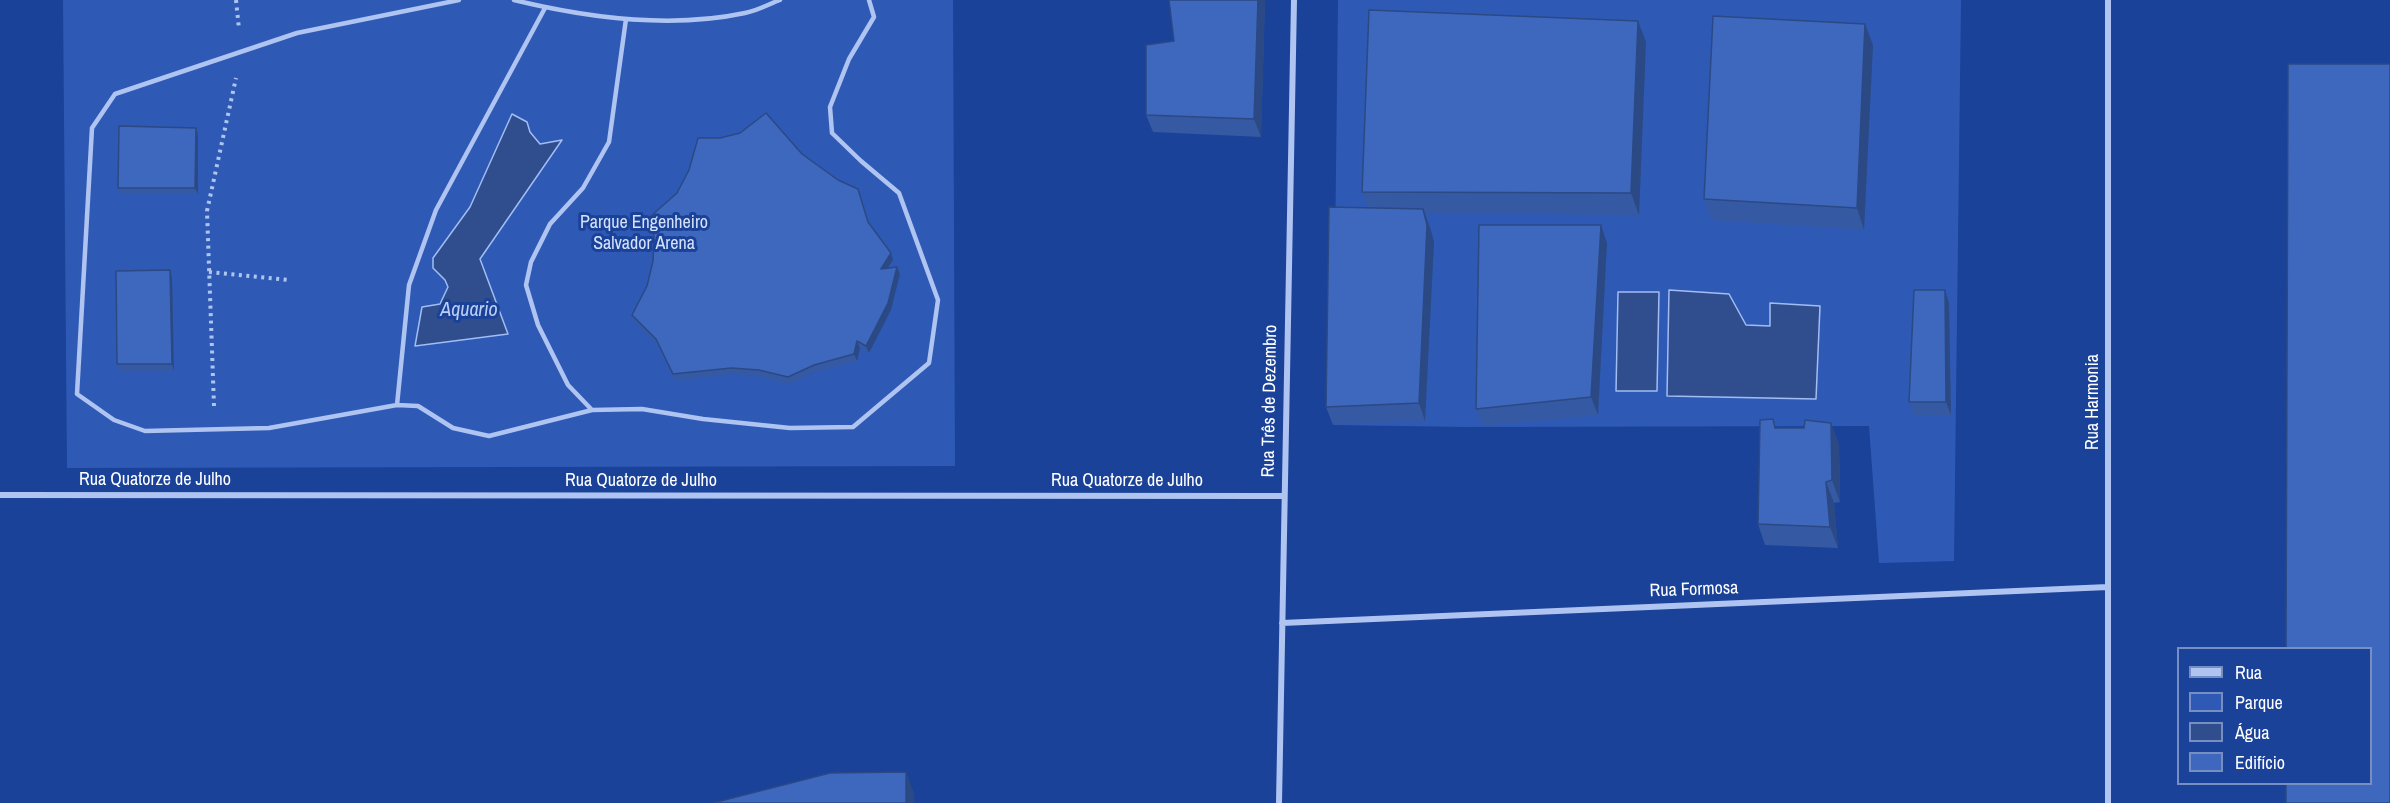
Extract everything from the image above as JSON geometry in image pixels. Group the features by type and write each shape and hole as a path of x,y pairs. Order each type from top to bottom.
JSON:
{"street":[{"name":"Rua Três de Dezembro","path":"1279,803 1294,0"},
{"name":"Rua Harmonia","path":"2108,0 2108,803"},
{"name":"Rua Quatorze de Julho","path":"0,495 1283,496"},
{"name":"Rua Formosa","path":"1282,623 2108,588"}],"lane":[{"path":"459,0 297,33 241,54 115,94 92,128 77,394 114,420 146,431 269,428 397,405 418,406 453,428 489,436 592,410 642,409 703,419 790,428 853,427 929,363 938,300 899,193 832,133 830,107 849,59 874,17 869,0"},
{"path":"514,0 545,8 626,19 685,19 746,13 780,0"},
{"path":"397,405 408,285 436,210 545,8"},
{"path":"592,410 568,385 538,326 526,285 531,262 550,224 583,188 609,142 626,19"}],"path":[{"path":"214,429 207,211 241,54"},
{"path":"209,272 288,280"}],"green space":[{"name":"Parque Engenheiro Salvador Arena","path":"63,0 953,0 955,466 67,468"},
{"path":"1338,0 1961,0 1954,561 1879,563 1869,426 1333,425"}],"water":[{"name":"Aquario","path":"512,114 527,122 530,132 540,144 562,140 480,259 508,334 415,346 422,307 440,304 448,287 445,280 433,268 433,258 470,207"},
{"path":"1669,290 1729,294 1746,325 1770,326 1770,303 1820,306 1816,399 1667,396"},
{"path":"1618,292 1659,292 1657,391 1616,391"}],"building":[{"path":"1169,0 1258,0 1254,119 1146,115 1146,45 1174,41"},
{"path":"1369,10 1638,21 1631,193 1362,192"},
{"path":"1713,16 1865,24 1857,208 1704,199"},
{"path":"2288,64 2390,64 2390,803 2286,803 2286,785 2372,785 2372,647 2286,647"},
{"path":"766,113 802,154 838,180 858,189 868,222 891,253 881,269 897,267 888,303 866,346 857,341 854,354 814,365 788,377 759,370 731,368 673,374 656,339 632,315 647,286 653,261 654,236 651,216 677,193 689,170 698,138 720,138 740,133"},
{"path":"119,126 196,128 195,188 118,188"},
{"path":"1329,207 1423,209 1427,225 1419,403 1326,407"},
{"path":"1479,225 1601,225 1591,397 1476,409"},
{"path":"170,270 172,364 117,364 116,271"},
{"path":"1914,290 1945,290 1946,402 1909,402"},
{"path":"1773,419 1775,428 1804,428 1805,420 1831,423 1832,480 1826,482 1830,527 1758,524 1760,420"},
{"path":"906,772 906,803 713,803 830,773"}]}
